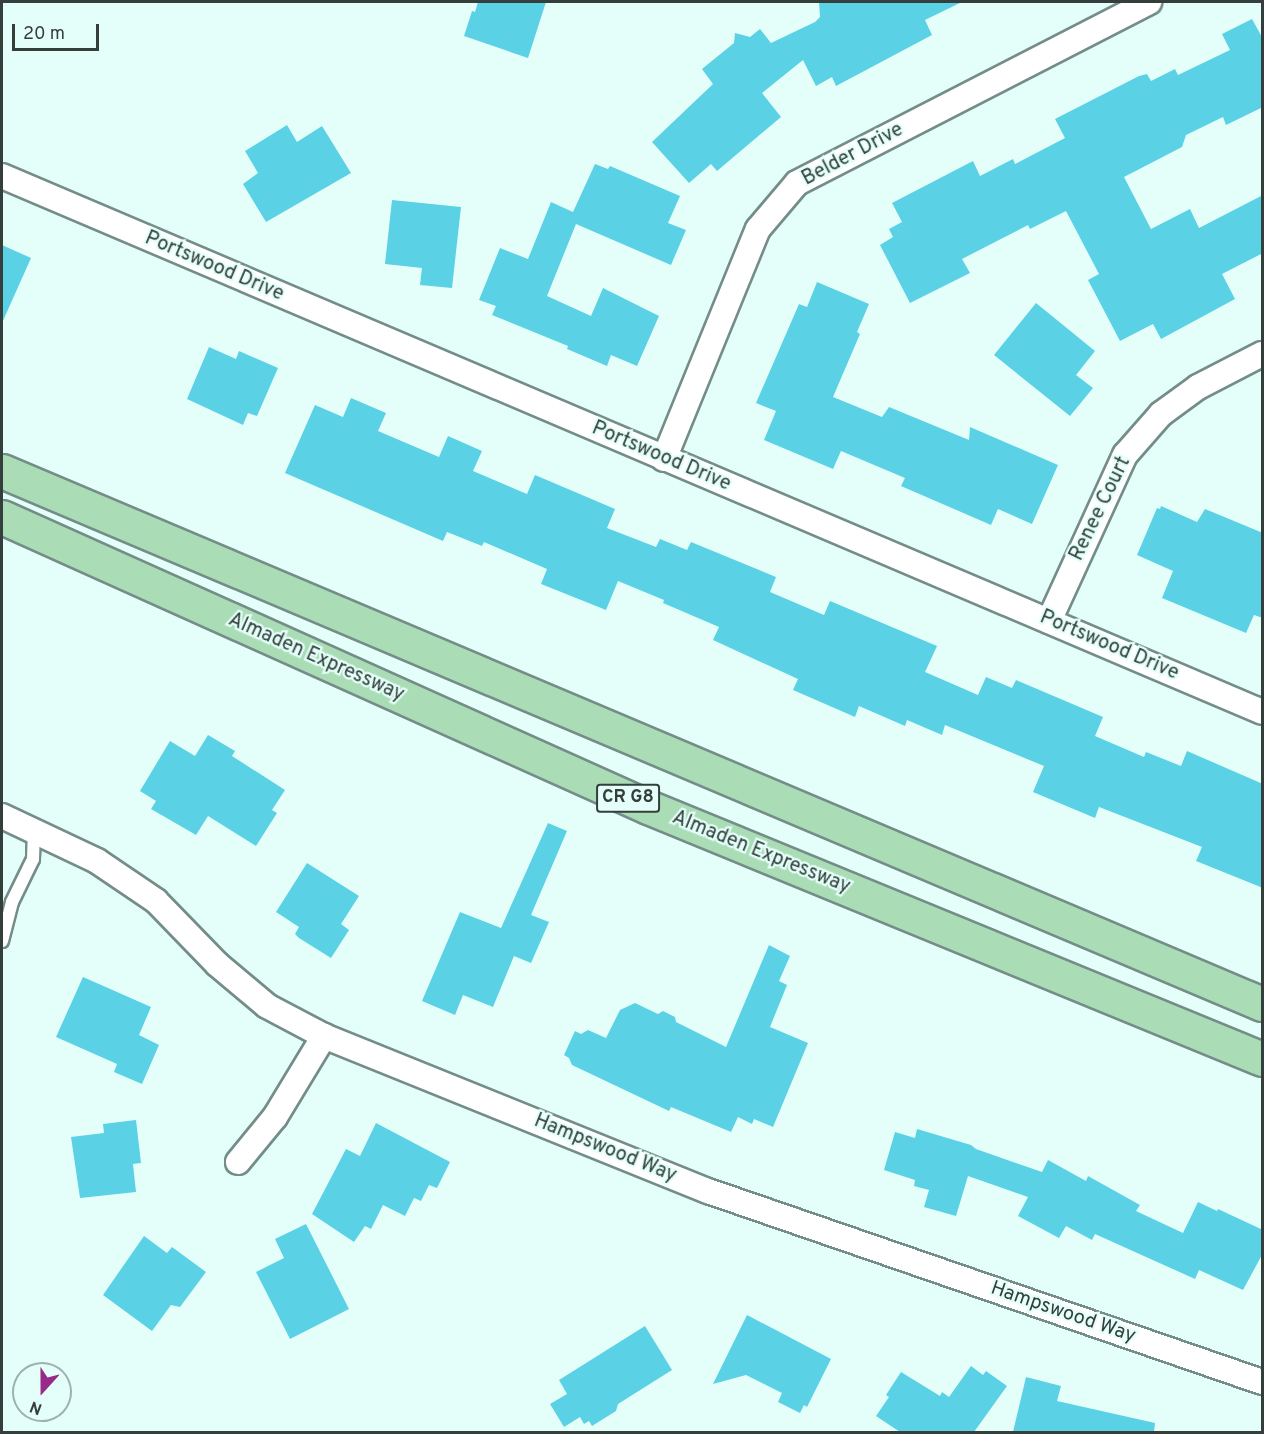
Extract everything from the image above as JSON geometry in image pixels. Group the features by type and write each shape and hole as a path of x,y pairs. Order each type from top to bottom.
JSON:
{"main road":[{"path":"2,471 1263,1004"},
{"name":"Almaden Expressway","path":"2,517 648,807 1263,1059"}],"street":[{"name":"Belder Drive","path":"664,459 758,229 797,183 1149,2"},
{"name":"Portswood Drive","path":"2,176 1263,712"},
{"name":"Renee Court","path":"1049,621 1125,454 1161,414 1189,393 1263,354"},
{"name":"Hampswood Way","path":"2,816 97,861 156,901 217,964 267,1006 324,1036 708,1191 1263,1382"},
{"path":"238,1162 275,1117 324,1036"}],"lane":[{"path":"2,941 12,902 33,859 34,830"}],"building":[{"path":"478,2 546,2 528,58 464,36 472,11 475,12"},
{"path":"819,2 962,2 925,20 932,35 836,86 832,77 816,86 803,60 762,93 781,117 717,171 711,164 689,183 652,142 713,84 702,69 734,43 735,33 750,37 760,29 771,43 815,22 820,17"},
{"path":"1252,19 1263,39 1263,107 1226,125 1223,117 1186,135 1182,147 1124,177 1151,229 1190,209 1199,228 1263,195 1263,253 1222,274 1235,299 1161,339 1153,324 1120,341 1088,280 1099,274 1066,211 1030,229 1028,225 962,259 970,273 910,303 880,245 893,237 889,229 902,222 892,203 973,161 980,176 1013,159 1015,164 1065,138 1055,119 1139,76 1147,74 1151,81 1175,69 1178,75 1230,50 1222,34"},
{"path":"287,125 297,142 322,126 351,173 266,222 243,184 258,173 245,151"},
{"path":"595,164 608,169 610,166 680,196 668,223 686,230 671,265 576,224 547,296 591,316 603,288 659,316 637,366 611,355 607,366 567,349 568,346 492,315 496,306 479,300 500,248 528,259 551,202 573,212"},
{"path":"392,200 461,207 452,288 420,285 422,268 385,264"},
{"path":"2,245 31,258 2,323"},
{"path":"817,282 869,304 857,332 860,334 833,397 882,417 889,407 969,440 970,427 1058,465 1032,524 998,509 991,525 901,486 905,478 841,451 833,469 764,440 776,411 756,403 799,304 807,307"},
{"path":"1036,303 1095,351 1076,375 1093,388 1070,416 994,355"},
{"path":"209,347 236,359 239,351 278,368 257,416 248,413 243,425 187,399"},
{"path":"351,398 386,413 378,431 439,457 448,436 482,451 473,471 527,494 535,475 615,509 607,528 656,547 660,539 687,550 691,542 776,577 770,592 824,615 830,601 937,646 925,672 978,695 986,677 1012,688 1016,680 1103,717 1095,736 1144,757 1146,752 1181,766 1187,751 1263,784 1263,888 1196,861 1202,847 1099,807 1095,818 1033,792 1044,766 945,725 942,735 907,720 905,726 859,706 855,717 793,690 798,679 713,640 719,627 663,603 664,600 618,581 606,610 541,584 547,569 484,542 482,546 447,532 443,541 285,473 315,405 343,417"},
{"path":"1161,506 1197,522 1205,509 1263,533 1263,618 1254,615 1246,633 1162,598 1173,571 1137,555 1157,508 1160,509"},
{"path":"208,735 235,751 232,756 285,790 272,810 277,813 256,846 208,816 196,835 151,809 156,801 140,791 170,741 195,756"},
{"path":"548,823 567,831 531,915 549,922 531,963 514,956 493,1007 463,995 455,1015 422,1001 460,912 501,928"},
{"path":"307,863 359,896 341,924 349,930 331,958 299,938 295,934 299,927 276,912"},
{"path":"769,945 790,956 779,981 787,985 770,1027 808,1043 773,1127 754,1119 752,1124 738,1117 731,1132 671,1107 669,1111 572,1065 569,1058 564,1055 575,1031 581,1034 588,1030 606,1038 620,1010 635,1003 658,1014 663,1011 675,1017 676,1022 726,1047"},
{"path":"83,977 151,1007 139,1035 159,1045 142,1084 114,1072 117,1064 56,1037"},
{"path":"136,1120 141,1163 133,1164 136,1192 80,1198 71,1137 104,1133 103,1124"},
{"path":"376,1123 450,1162 437,1188 429,1185 421,1201 414,1198 405,1216 383,1205 371,1229 365,1226 354,1242 312,1214 346,1149 360,1156"},
{"path":"917,1129 971,1145 976,1149 1042,1172 1048,1160 1086,1181 1088,1176 1140,1205 1136,1211 1183,1233 1198,1202 1217,1211 1218,1209 1263,1230 1263,1253 1243,1290 1199,1270 1195,1279 1095,1234 1092,1240 1066,1226 1059,1238 1018,1216 1028,1197 968,1176 956,1216 924,1207 929,1190 914,1186 915,1180 884,1170 895,1132 915,1138"},
{"path":"306,1224 349,1309 290,1339 256,1272 284,1258 275,1239"},
{"path":"144,1236 167,1253 172,1247 206,1272 180,1307 171,1305 152,1331 103,1295"},
{"path":"747,1315 831,1359 807,1407 804,1405 800,1413 778,1402 782,1393 746,1375 713,1384"},
{"path":"645,1326 672,1370 618,1404 616,1411 592,1426 589,1421 584,1424 580,1417 564,1427 550,1404 567,1394 559,1380"},
{"path":"971,1366 983,1375 986,1371 1007,1386 974,1432 900,1432 876,1416 889,1397 886,1395 901,1372 940,1396 942,1392 949,1397"},
{"path":"1026,1377 1061,1386 1057,1401 1155,1423 1154,1432 1013,1432"}]}
